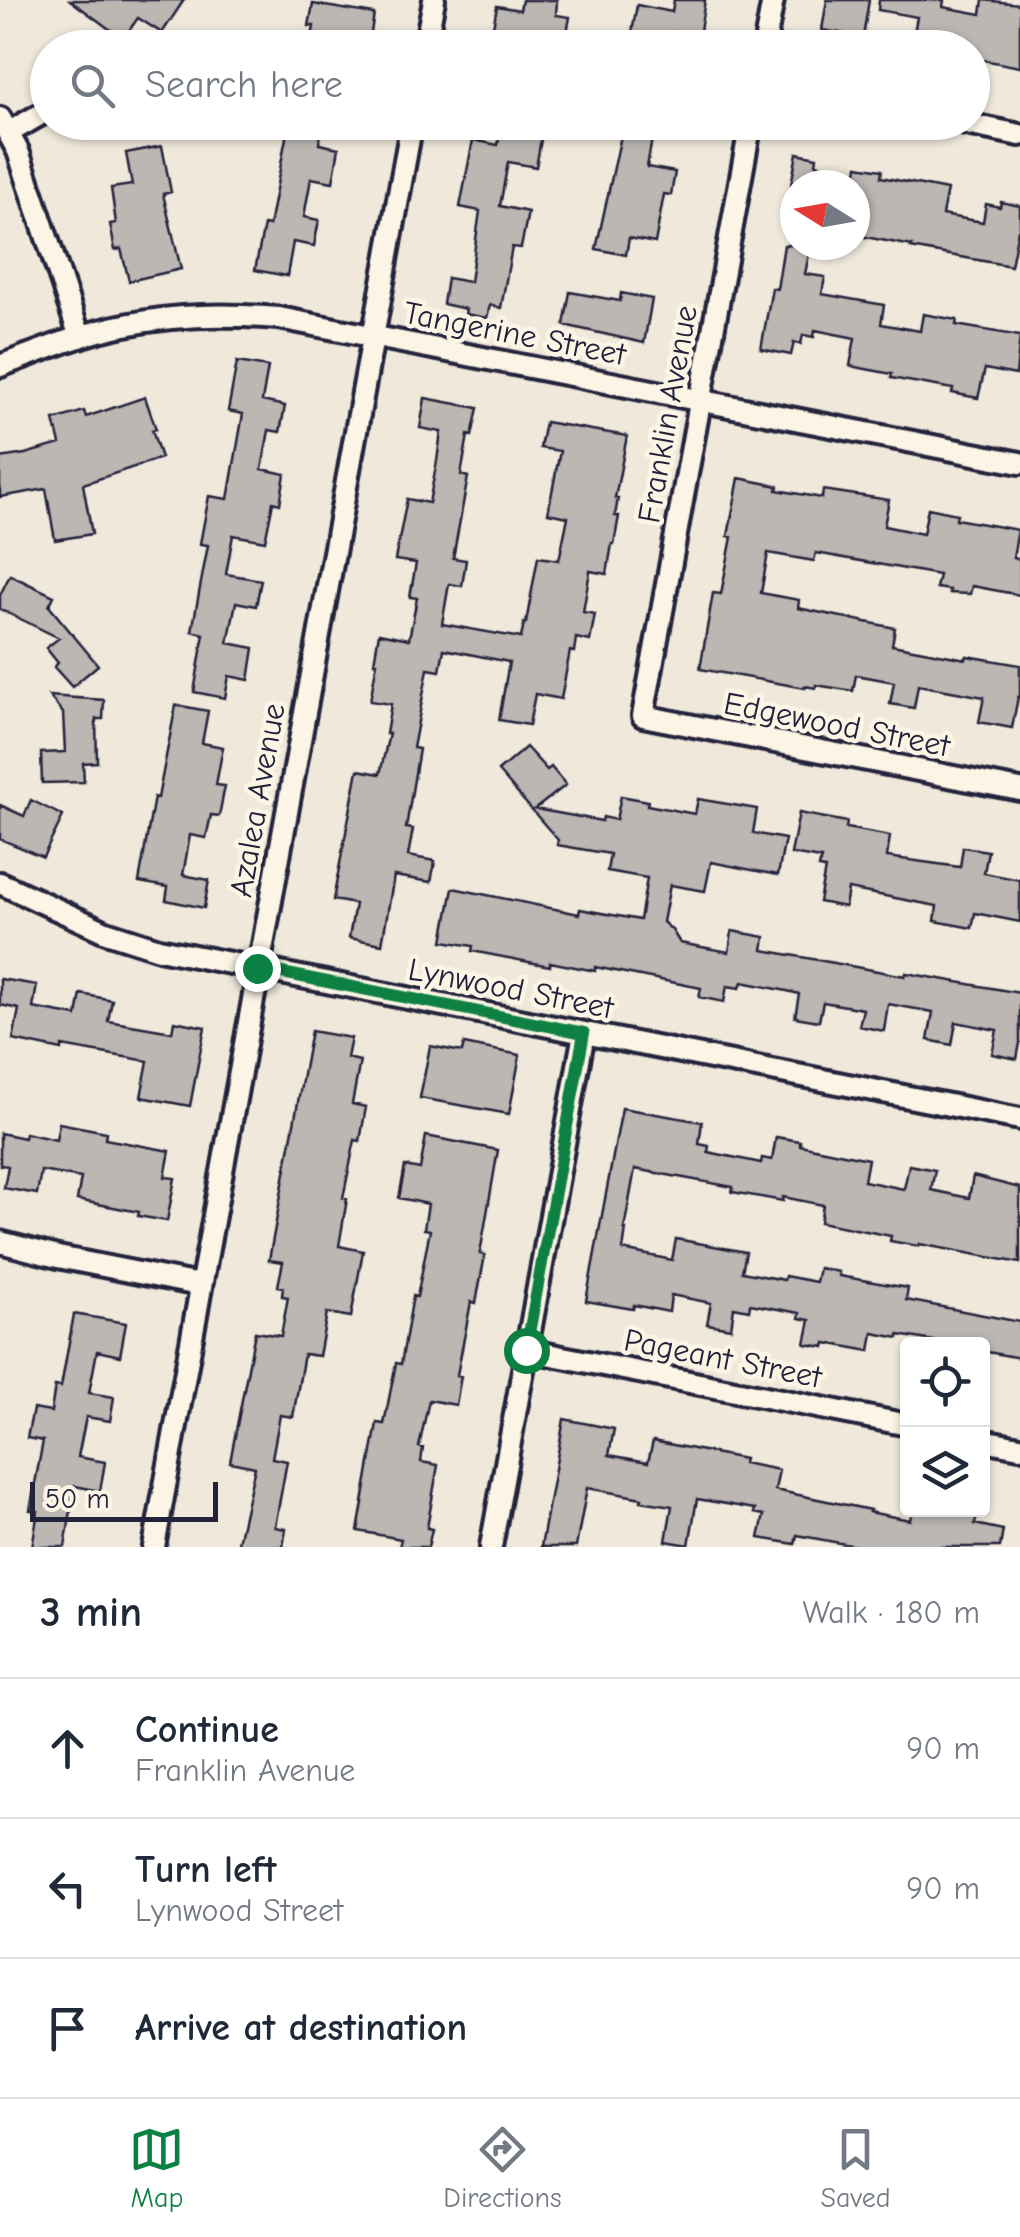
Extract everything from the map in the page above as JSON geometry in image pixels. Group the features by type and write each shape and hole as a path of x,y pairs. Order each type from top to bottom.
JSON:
{"street":[{"path":"429,30 434,0"},
{"path":"767,30 773,0"},
{"path":"30,116 4,125 18,151 80,337"},
{"path":"990,129 1020,135"},
{"name":"Azalea Avenue","path":"154,1547 409,140"},
{"name":"Franklin Avenue","path":"642,716 748,140"},
{"name":"Tangerine Street","path":"0,366 122,325 223,314 280,318 1020,463"},
{"name":"Edgewood Street","path":"642,716 1020,790"},
{"name":"Lynwood Street","path":"0,882 106,932 159,949 1020,1119"},
{"path":"490,1547 584,1033"},
{"path":"0,1242 199,1285"},
{"name":"Pageant Street","path":"526,1350 900,1423"},
{"path":"990,1441 1020,1447"}],"building":[{"path":"70,0 184,0 164,30 138,18 129,30 111,30"},
{"path":"522,0 557,0 556,15 570,17 567,30 492,30 497,6 520,10"},
{"path":"674,0 705,0 700,30 632,30 637,5 672,12"},
{"path":"827,0 869,0 864,30 822,30"},
{"path":"879,0 944,0 943,7 981,14 983,0 1020,4 1020,67 990,61 990,30 914,30 917,17 878,10"},
{"path":"313,4 374,14 371,30 313,30 314,26 309,26"},
{"path":"286,140 320,140 319,144 339,148 333,182 311,178 304,217 319,220 314,246 293,242 287,276 255,270 264,225 269,226"},
{"path":"473,140 498,145 499,140 541,140 536,167 508,162 500,206 528,212 521,248 512,247 501,308 490,305 487,318 443,304 447,278 470,282 480,211 460,207"},
{"path":"620,140 652,140 647,167 675,172 671,195 664,194 655,243 629,238 626,255 596,249"},
{"path":"162,146 171,192 163,194 181,269 129,281 121,249 115,250 110,224 116,223 111,188 132,185 126,153"},
{"path":"797,153 817,157 816,164 847,170 794,170"},
{"path":"858,166 882,170 881,177 947,190 942,215 983,222 986,204 1020,206 1020,230 1011,266 870,238 870,170 857,170"},
{"path":"782,260 808,260 805,274 825,277 822,294 884,305 881,324 920,331 923,314 957,320 956,325 1020,336 1016,375 985,369 978,398 850,366 855,338 815,330 814,337 803,335 801,344 794,342 791,355 761,349 772,288 777,289"},
{"path":"570,292 620,301 621,293 652,299 644,343 564,325"},
{"path":"237,362 268,367 262,401 285,406 280,432 269,430 262,469 285,474 280,504 273,502 265,541 233,535 226,574 261,580 256,606 236,602 228,643 254,648 249,680 229,676 225,698 194,692 204,634 192,631 208,545 200,544 209,496 228,499 243,414 228,411"},
{"path":"145,397 161,458 83,484 92,534 55,540 46,489 0,497 0,458 60,444 54,420 84,411 86,417"},
{"path":"425,398 478,408 472,436 468,435 461,475 468,477 453,558 466,560 462,586 449,584 442,624 521,638 538,557 559,560 568,517 548,513 560,451 540,448 545,422 627,436 615,498 615,516 619,516 607,574 590,571 583,612 595,614 590,641 576,638 561,699 535,694 529,725 499,720 509,662 444,649 440,671 428,669 413,748 419,749 406,828 413,829 408,856 435,861 431,882 394,876 382,944 349,938 355,904 333,900 358,770 380,774 389,734 391,704 370,701 379,633 409,639 417,598 410,597 416,563 395,560 407,499 429,503 437,461 441,432 420,428"},
{"path":"739,478 822,498 823,490 889,500 884,526 923,534 928,508 957,514 956,519 1018,530 1013,558 1020,559 1020,595 972,586 970,594 949,593 950,590 936,588 939,575 816,553 814,561 768,553 761,593 799,600 798,608 895,628 892,645 1020,665 1020,697 1012,728 979,722 984,697 918,685 914,708 890,704 894,682 856,675 853,691 816,685 805,688 700,669 713,593 721,594"},
{"path":"10,575 54,596 49,606 98,665 72,687 54,667 58,663 46,648 59,638 0,609 0,595"},
{"path":"49,696 104,700 103,719 96,719 97,762 83,763 84,782 42,783 41,753 65,752 63,713"},
{"path":"176,705 208,711 202,743 223,747 216,785 225,786 219,816 211,815 206,838 190,835 183,875 209,880 204,908 166,900 168,887 139,882"},
{"path":"526,747 566,785 535,809 602,821 603,817 616,820 621,796 695,814 698,799 757,809 753,833 785,839 778,875 711,862 705,891 670,885 663,922 680,943 729,952 732,931 765,937 763,950 1020,993 1017,1059 992,1054 997,1030 956,1022 952,1045 928,1040 933,1012 888,1004 884,1031 859,1026 863,1009 823,1002 819,1021 795,1017 799,994 787,991 742,982 740,988 727,986 724,1002 699,997 701,988 595,967 595,971 550,962 550,966 539,964 443,941 453,888 579,914 580,909 640,920 647,878 607,871 610,854 557,845 558,840 498,771"},
{"path":"31,800 63,816 43,857 0,839 0,805 24,816"},
{"path":"799,813 847,822 846,828 890,836 887,857 960,867 963,847 988,851 984,873 1020,880 1020,922 975,913 972,928 935,921 937,906 848,889 845,907 819,902 825,869 819,868 821,859 791,854"},
{"path":"0,979 37,985 33,1008 77,1016 81,994 112,1000 108,1021 172,1032 174,1021 205,1027 190,1106 141,1097 148,1061 13,1040 19,1009 0,1005"},
{"path":"311,1031 351,1038 347,1058 360,1061 352,1104 366,1107 343,1198 347,1199 339,1246 363,1251 351,1317 327,1313 319,1356 304,1354 293,1417 280,1415 272,1458 287,1461 275,1527 286,1529 283,1547 237,1547 255,1467 230,1462 255,1332 281,1336 288,1297 282,1296 283,1287 278,1286 283,1262 269,1260"},
{"path":"464,1044 520,1055 509,1114 420,1098 430,1046 462,1052"},
{"path":"622,1108 702,1122 699,1144 709,1146 708,1152 761,1163 762,1158 772,1160 776,1137 868,1159 864,1181 904,1189 909,1165 935,1170 931,1190 969,1198 973,1176 1020,1188 1020,1263 890,1241 891,1236 820,1222 823,1205 732,1192 733,1187 635,1169 623,1250 672,1260 676,1239 746,1252 742,1272 816,1282 819,1268 839,1272 839,1276 908,1288 906,1300 1020,1322 1020,1358 990,1352 990,1337 899,1338 873,1333 870,1351 826,1343 825,1347 805,1344 810,1320 799,1318 800,1313 750,1304 749,1310 734,1307 731,1328 707,1324 711,1303 671,1295 669,1312 586,1301"},
{"path":"59,1123 106,1132 105,1139 170,1151 165,1177 175,1178 167,1221 77,1200 81,1178 41,1171 37,1194 4,1188 8,1166 0,1165 0,1133 24,1138 25,1133 56,1140"},
{"path":"426,1136 498,1150 480,1254 485,1255 476,1303 471,1302 457,1375 461,1376 456,1405 429,1400 419,1447 423,1448 421,1462 438,1465 427,1528 432,1529 428,1547 399,1547 401,1539 358,1531 377,1423 384,1424 396,1363 401,1364 430,1230 424,1229 428,1204 399,1198 405,1166 420,1169"},
{"path":"74,1314 126,1323 120,1356 97,1351 89,1393 114,1397 110,1421 86,1417 78,1457 105,1462 100,1491 75,1486 65,1547 32,1547 38,1511 30,1510 43,1441 27,1438 33,1409 51,1412 55,1386 61,1387"},
{"path":"564,1419 614,1429 609,1455 648,1462 653,1441 779,1470 775,1490 910,1520 976,1517 975,1524 1003,1530 1000,1547 861,1547 797,1535 795,1544 759,1538 764,1515 754,1513 755,1509 697,1499 689,1545 666,1541 672,1506 587,1488 576,1547 541,1547"}],"route":[{"path":"257,968 584,1033 526,1350"}]}
